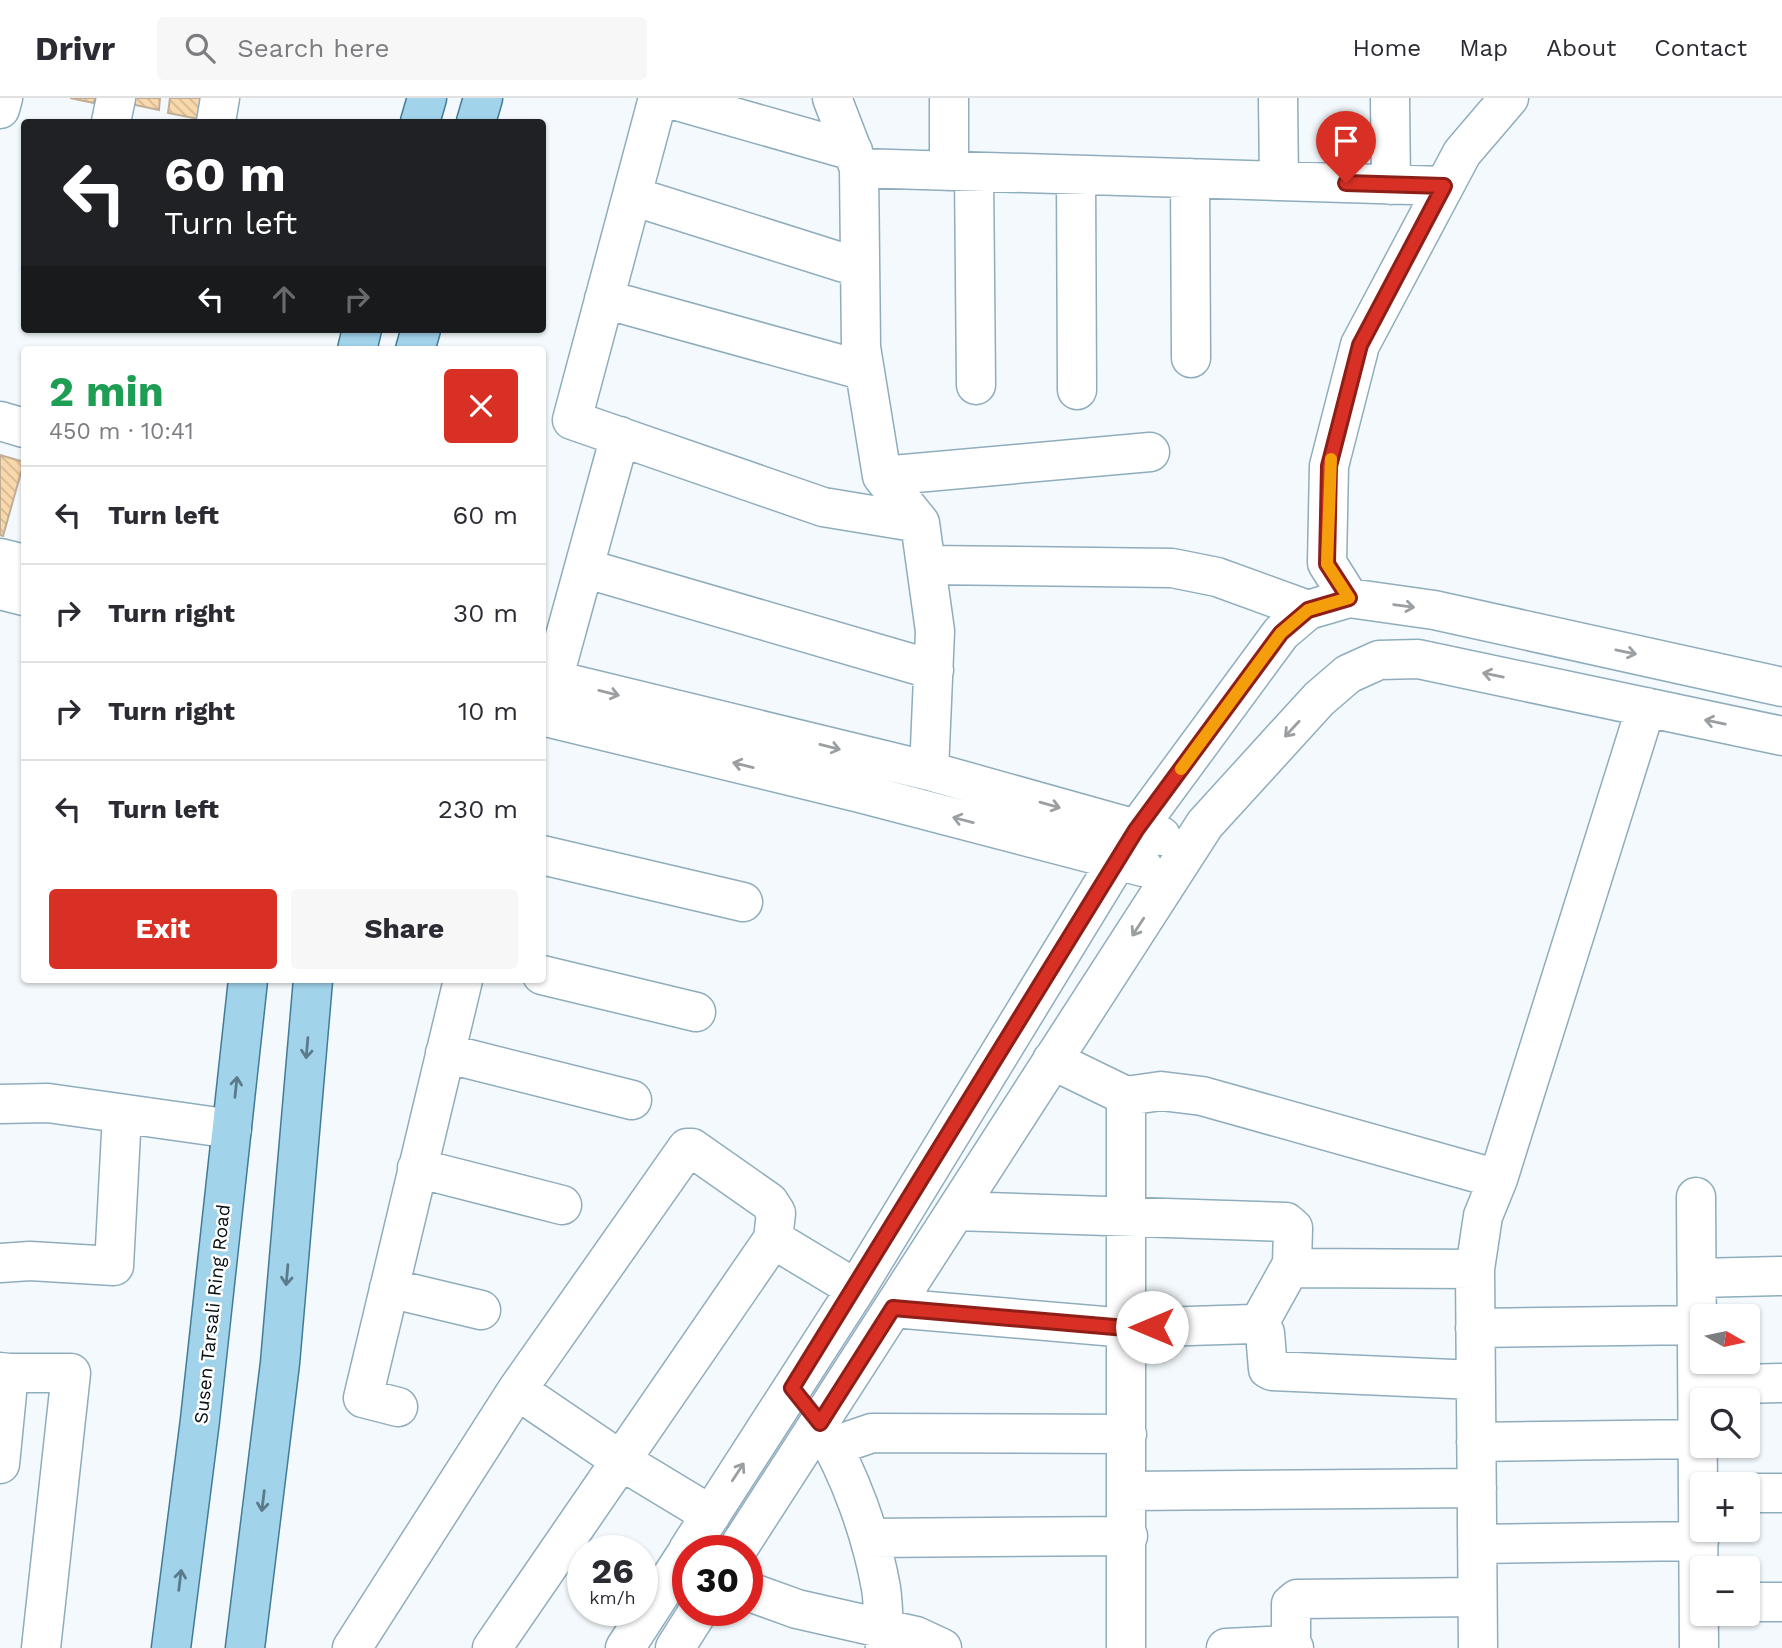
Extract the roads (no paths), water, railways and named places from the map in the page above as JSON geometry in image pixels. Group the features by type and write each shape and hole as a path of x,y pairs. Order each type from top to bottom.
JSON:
{"main road":[{"path":"421,119 426,98"},
{"path":"478,119 483,98"},
{"name":"Susen Tarsali Ring Road","path":"171,1648 200,1420 248,983"},
{"path":"245,1648 280,1363 313,983"}],"street":[{"path":"0,109 3,98"},
{"path":"112,119 116,98"},
{"path":"216,119 220,98"},
{"path":"658,98 604,299 557,416 823,507 920,523"},
{"path":"667,98 856,159 961,171 1444,186"},
{"path":"832,98 856,159 861,346 882,476 920,523 935,631 929,771"},
{"path":"949,98 961,171 976,385"},
{"path":"1278,98 1279,181"},
{"path":"1390,98 1391,185"},
{"path":"1349,598 1327,564 1329,466 1360,345 1462,153 1509,98"},
{"path":"1076,174 1077,390"},
{"path":"1190,178 1191,358"},
{"path":"632,196 860,268"},
{"path":"604,299 865,371"},
{"path":"0,421 21,427"},
{"path":"620,436 584,568 546,687 929,771 1127,845"},
{"path":"882,476 1150,452"},
{"path":"0,558 21,563"},
{"path":"926,565 1172,568 1217,578 1308,610"},
{"path":"584,568 934,670"},
{"path":"0,590 21,595"},
{"path":"698,1535 856,1289 1127,845 1281,633 1308,610 1349,598 1434,610 1782,687"},
{"path":"749,1535 827,1435 893,1308 1205,824 1320,699 1348,674 1379,660 1418,659 1782,736"},
{"path":"1478,1648 1475,1269 1487,1201 1498,1179 1646,707"},
{"path":"546,717 860,793 1127,845 1181,860"},
{"path":"546,856 743,902"},
{"path":"546,976 696,1012"},
{"path":"398,1407 363,1398 462,983"},
{"path":"445,1052 632,1100"},
{"path":"1052,1060 1126,1096 1161,1091 1202,1096 1498,1179"},
{"path":"1126,1096 1126,1648"},
{"path":"0,1104 48,1103 232,1129"},
{"path":"0,1263 30,1261 114,1266 122,1114"},
{"path":"352,1648 517,1391 687,1148 692,1148 769,1202 776,1213 773,1239 492,1648"},
{"path":"418,1168 562,1205"},
{"path":"1696,1198 1699,1304"},
{"path":"956,1211 1286,1222 1293,1228 1292,1264 1258,1325"},
{"path":"773,1239 856,1289"},
{"path":"1292,1264 1298,1268 1475,1269"},
{"path":"1699,1278 1782,1276"},
{"path":"389,1288 481,1310"},
{"path":"893,1308 1126,1328 1258,1325 1265,1332 1268,1369 1272,1371 1475,1380"},
{"path":"1475,1328 1690,1325"},
{"path":"0,1464 5,1372 71,1373 41,1648"},
{"path":"1699,1374 1699,1385 1782,1383"},
{"path":"792,1388 827,1435 870,1538 882,1591 884,1637"},
{"path":"517,1391 620,1460 711,1515"},
{"path":"827,1435 1127,1434"},
{"path":"1476,1442 1690,1439"},
{"path":"1127,1491 1477,1488"},
{"path":"1760,1493 1782,1493"},
{"path":"870,1538 1128,1536"},
{"path":"1477,1544 1690,1541"},
{"path":"625,1648 672,1576"},
{"path":"763,1597 809,1613 846,1622 884,1637 942,1648"},
{"path":"1226,1648 1292,1647 1291,1604 1297,1599 1477,1597"},
{"path":"1760,1602 1782,1602"},
{"path":"675,1648 689,1626"},
{"path":"1699,1648 1700,1626"}]}
